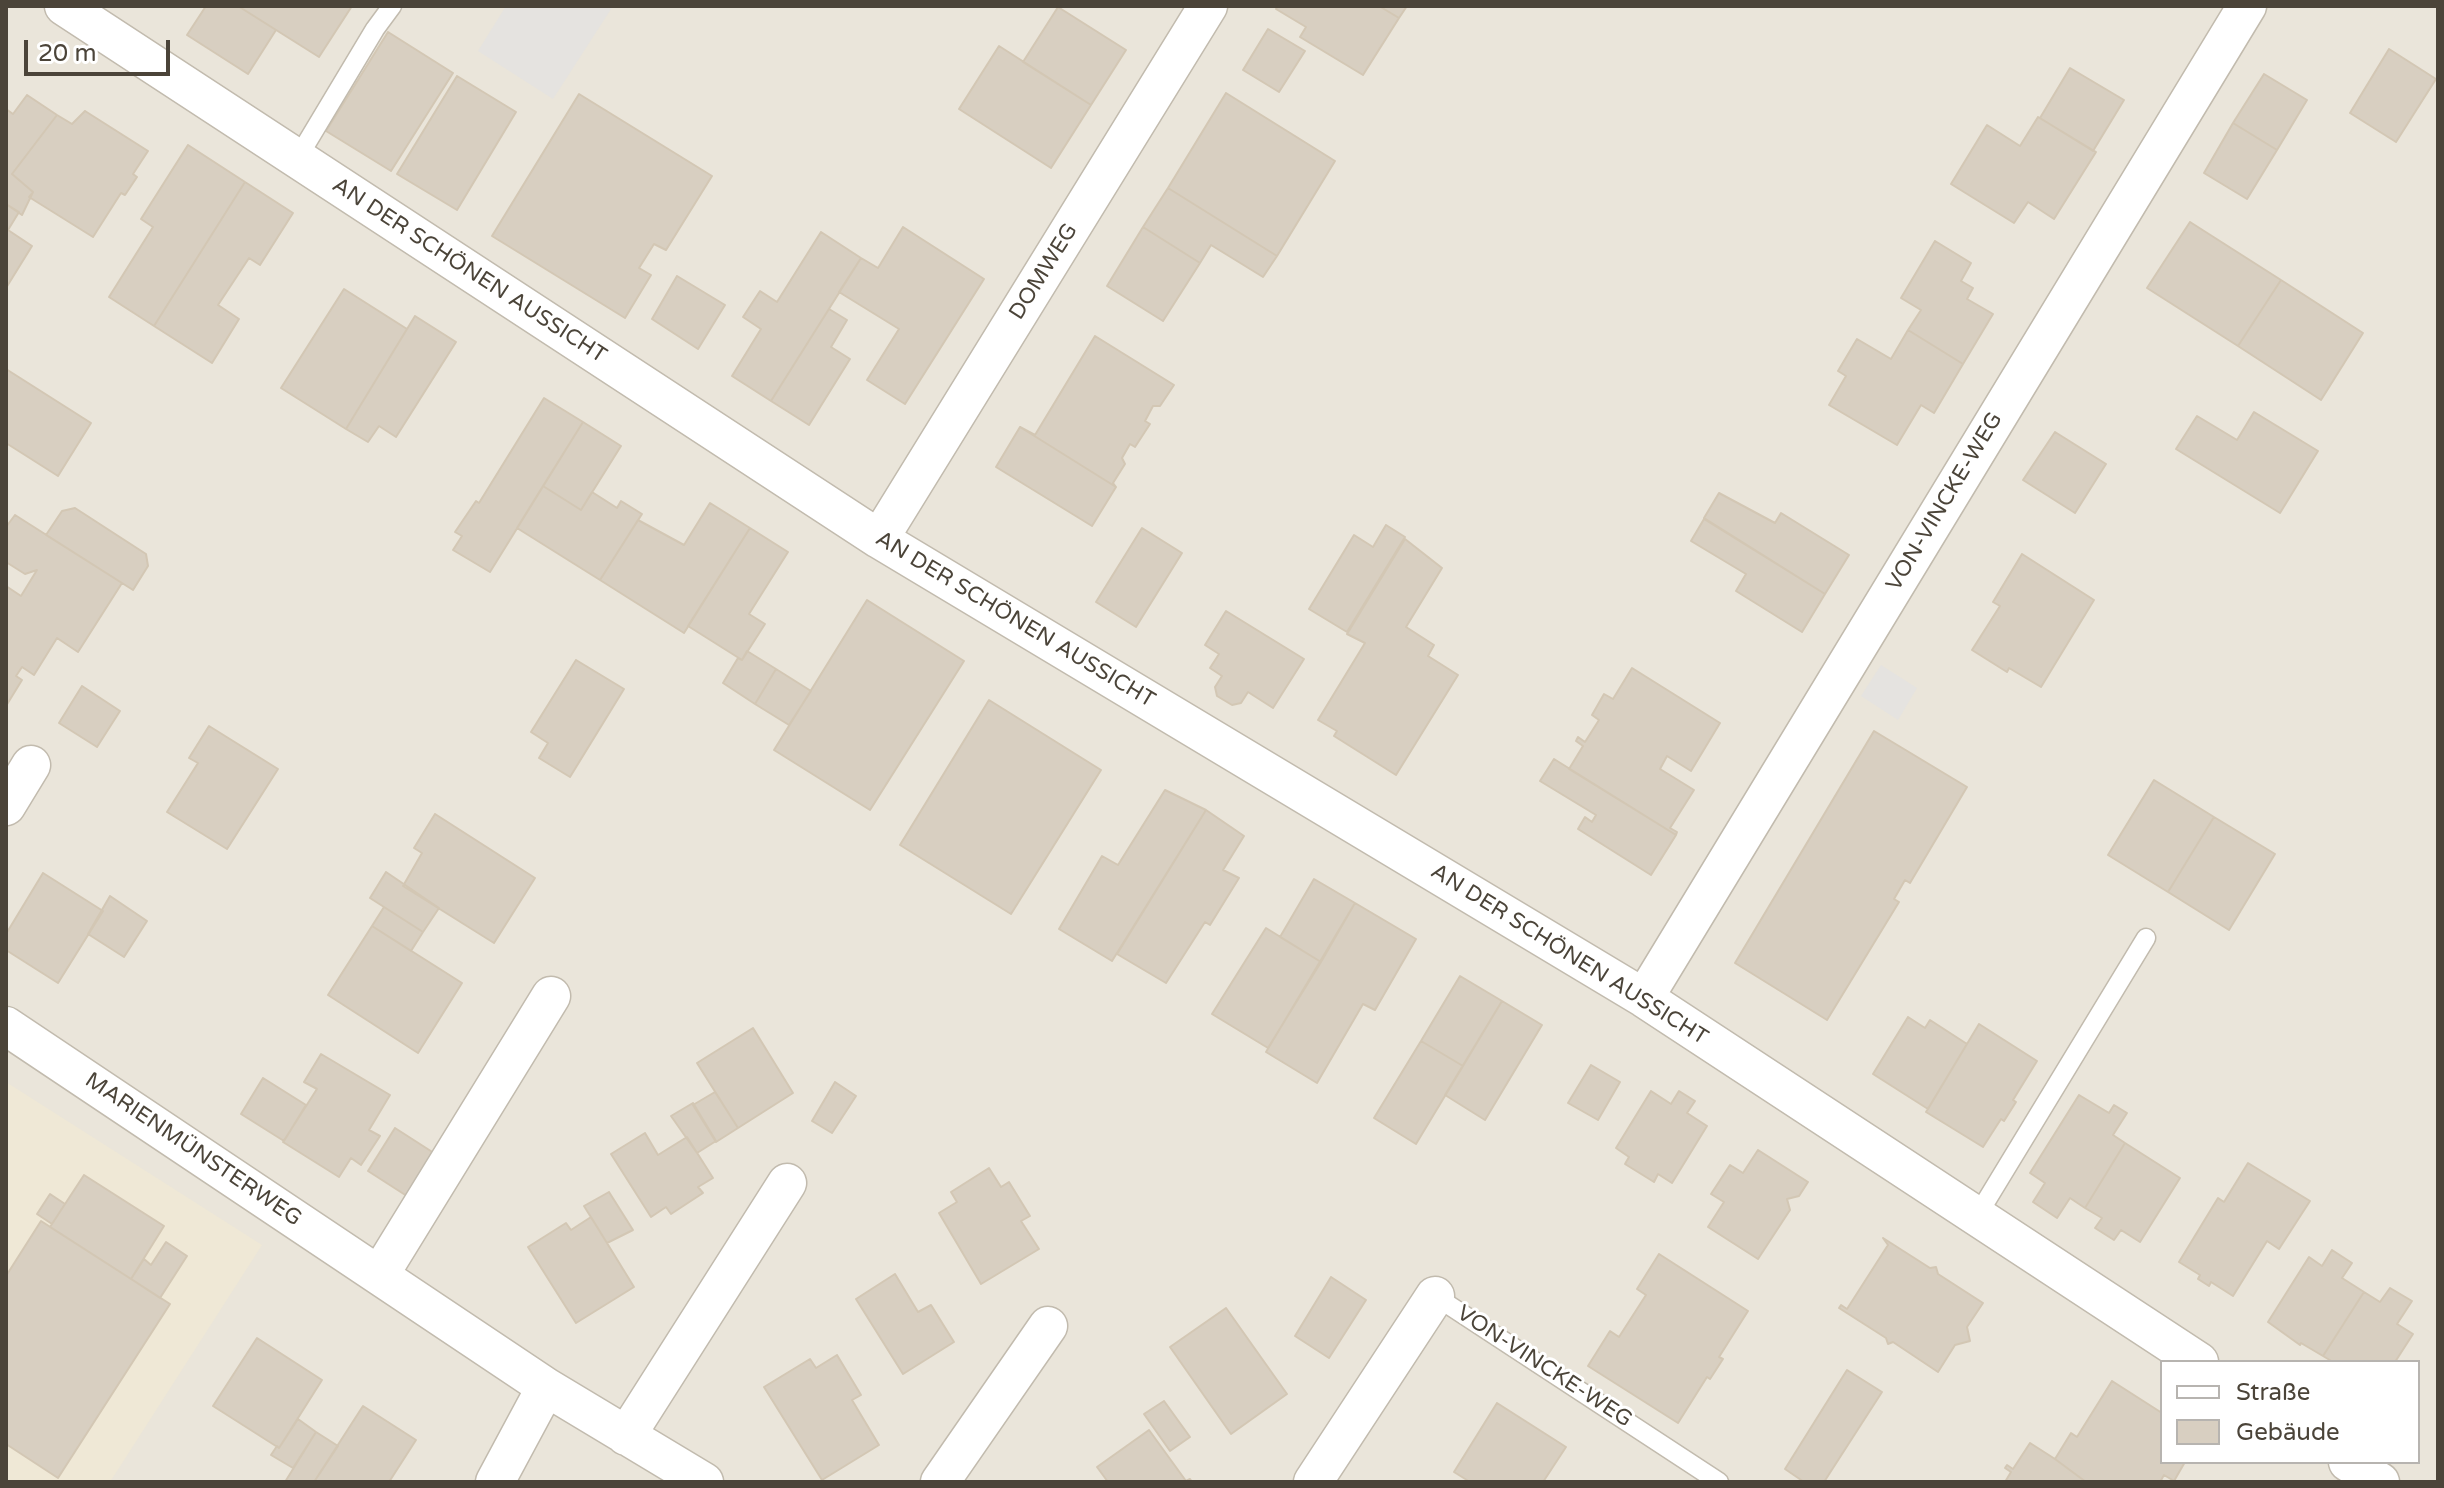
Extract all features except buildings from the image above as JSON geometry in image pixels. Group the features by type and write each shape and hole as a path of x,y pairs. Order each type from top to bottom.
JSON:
{"street":[{"name":"AN DER SCHÖNEN AUSSICHT","path":"64,6 879,539 1644,998 2196,1360"},
{"name":"DOMWEG","path":"879,539 1208,6"},
{"name":"VON-VINCKE-WEG","path":"1644,998 2247,6"},
{"path":"6,806 31,765"},
{"path":"380,1274 551,996"},
{"name":"MARIENMÜNSTERWEG","path":"6,1026 546,1387 704,1482"},
{"path":"626,1436 787,1183"},
{"name":"VON-VINCKE-WEG","path":"1313,1482 1435,1296"},
{"path":"940,1482 1048,1326"},
{"path":"495,1482 546,1387"}],"lane":[{"path":"297,159 392,6"},
{"path":"1977,1216 2146,938"},
{"name":"VON-VINCKE-WEG","path":"1435,1296 1719,1482"}],"shaded area":[{"path":"6,6 2438,6 2438,1482 6,1482"},
{"path":"506,6 613,6 553,99 478,51"},
{"path":"1881,665 1917,688 1898,720 1861,696"},
{"path":"6,1082 262,1245 110,1482 6,1482"}]}
